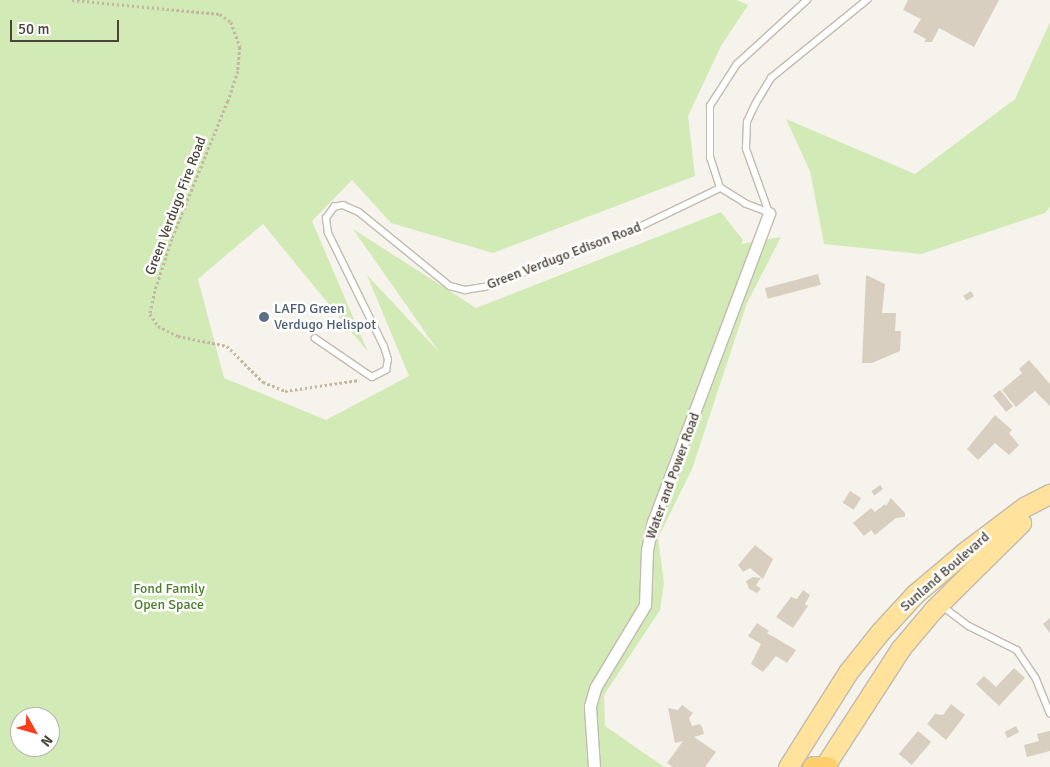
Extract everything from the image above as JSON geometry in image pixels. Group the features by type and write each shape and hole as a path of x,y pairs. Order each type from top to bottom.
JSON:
{"main road":[{"name":"Sunland Boulevard","path":"788,767 848,672 898,613 967,550 1024,508 1050,494"},
{"name":"Sunland Boulevard","path":"822,767 901,648 981,560 1050,498"}],"street":[{"name":"Water and Power Road","path":"594,767 590,706 595,688 645,605 647,550 653,522 769,213"}],"lane":[{"path":"769,213 746,204 720,188 710,158 710,106 737,64 808,0"},
{"path":"769,213 746,149 747,122 771,78 867,0"},
{"name":"Green Verdugo Edison Road","path":"372,377 386,370 388,360 328,233 326,218 334,207 343,205 359,212 450,286 465,290 485,287 625,234 720,188"},
{"path":"316,338 372,377"},
{"path":"939,604 969,626 1017,650 1036,678 1050,713"}],"path":[{"name":"Green Verdugo Fire Road","path":"72,0 220,14 231,22 240,47 238,72 228,101 172,239 155,291 150,314 158,326 178,336 227,346 252,374 285,391 372,377"}],"green space":[{"name":"Fond Family Open Space","path":"0,0 737,0 748,5 721,46 688,116 695,176 493,253 391,223 352,180 312,221 368,352 263,224 198,279 224,378 326,420 409,376 367,275 439,352 353,229 476,308 721,212 743,240 741,244 781,237 747,303 692,469 658,538 664,583 660,610 604,695 605,726 664,767 0,767"},
{"path":"1050,22 1050,207 1045,213 921,254 824,244 810,171 786,119 915,174 1015,99"}],"building":[{"path":"908,0 999,0 974,47 939,28 932,42 924,42 926,39 913,32 921,19 903,10"},
{"path":"818,274 821,285 768,299 765,288"},
{"path":"866,275 885,284 882,313 896,313 895,331 901,331 900,351 872,363 862,363"},
{"path":"971,291 974,296 966,301 963,296"},
{"path":"1029,360 1050,384 1050,406 1035,391 1016,407 1002,390 1022,373 1019,369"},
{"path":"1000,390 1013,406 1006,412 993,396"},
{"path":"995,415 1012,430 1009,433 1019,445 1009,455 995,443 978,460 967,449"},
{"path":"880,485 883,489 874,496 871,492"},
{"path":"850,491 861,498 854,510 843,503"},
{"path":"891,498 905,513 905,517 896,518 875,535 871,530 864,536 853,523 871,508 875,512 885,504 886,506"},
{"path":"755,545 773,559 763,579 750,568 743,572 738,565"},
{"path":"753,577 761,578 756,585 761,589 757,593 749,589 746,581"},
{"path":"803,590 810,595 805,604 808,606 793,628 776,617 791,597 797,599"},
{"path":"1050,618 1050,633 1043,624"},
{"path":"757,623 769,631 767,633 796,650 787,663 776,656 763,672 751,664 761,644 748,636"},
{"path":"1014,668 1025,678 999,706 976,684 984,676 996,687"},
{"path":"951,704 965,715 946,740 927,724 935,714 943,715"},
{"path":"682,705 693,713 689,718 692,726 700,724 702,727 704,734 694,737 716,752 705,767 673,767 667,763 683,741 675,743 668,708 678,710"},
{"path":"1016,726 1019,732 1008,738 1004,732"},
{"path":"918,731 931,742 912,765 899,754"},
{"path":"1050,731 1050,751 1027,757 1024,745 1039,741 1037,734"}],"place":[{"name":"LAFD Green Verdugo Helispot","path":"264,317"}]}
